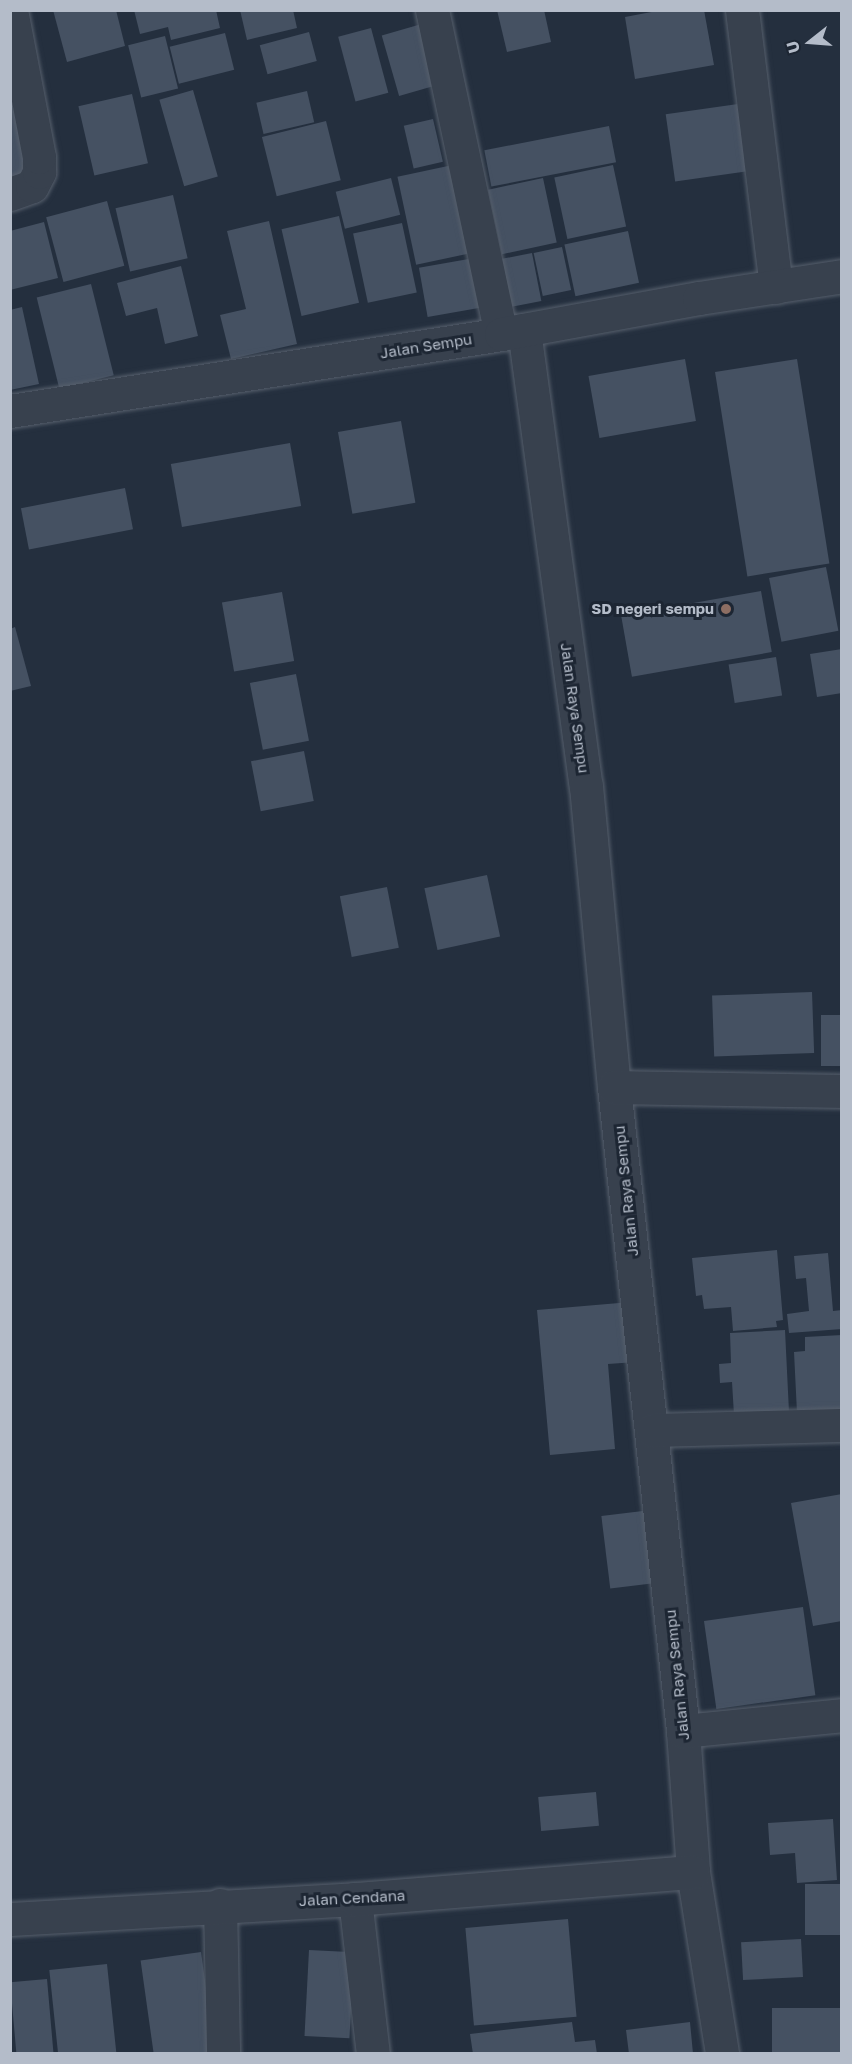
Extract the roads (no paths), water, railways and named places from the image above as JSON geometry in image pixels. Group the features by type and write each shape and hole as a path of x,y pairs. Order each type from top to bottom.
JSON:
{"street":[{"path":"10,194 32,186 39,172 39,157 11,10"},
{"name":"Jalan Raya Sempu","path":"432,10 512,332 586,786 614,1087 683,1731 693,1872 722,2054"},
{"path":"742,10 776,287"},
{"name":"Jalan Sempu","path":"10,411 512,332 699,298 842,276"},
{"path":"614,1087 842,1091"},
{"path":"652,1430 842,1425"},
{"path":"683,1731 842,1715"},
{"name":"Jalan Cendana","path":"10,1919 220,1905 355,1899 693,1872"},
{"path":"355,1899 373,2054"},
{"path":"220,1905 223,2054"}],"place":[{"name":"SD negeri sempu","path":"726,609"}]}
